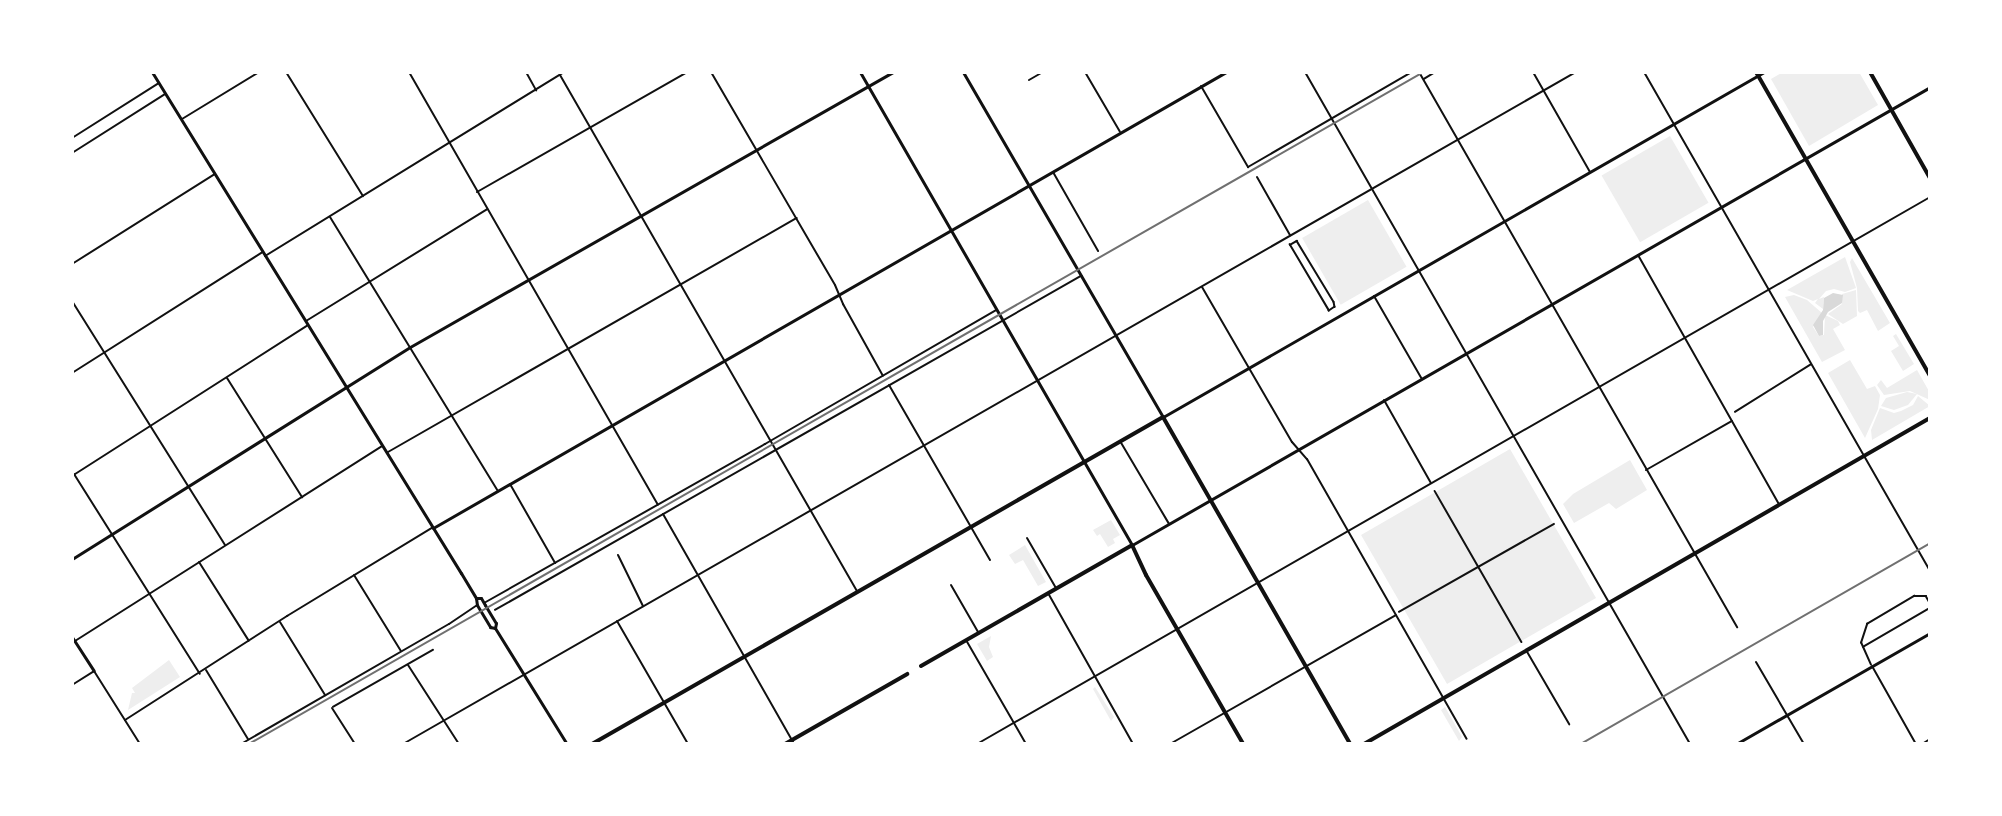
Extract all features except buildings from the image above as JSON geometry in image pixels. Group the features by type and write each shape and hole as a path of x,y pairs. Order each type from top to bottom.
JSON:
{"main road":[{"path":"152,72 476,598 477,605 490,627 495,628"},
{"path":"860,72 1132,545 1243,744"},
{"path":"72,559 264,436 410,347 893,72"},
{"path":"963,72 1350,744"},
{"path":"433,528 1226,72"},
{"path":"592,744 1764,72"},
{"path":"1870,72 1930,178"},
{"path":"1757,74 1930,376"},
{"path":"921,666 1930,87"},
{"path":"1364,744 1930,418"},
{"path":"476,598 484,603 496,623 495,628 567,744"},
{"path":"1736,744 1930,633"},
{"path":"73,639 94,671"},
{"path":"785,744 793,742 907,674"}],"street":[{"path":"181,120 259,72"},
{"path":"286,72 363,196"},
{"path":"409,72 657,506"},
{"path":"526,72 536,90"},
{"path":"72,373 564,72"},
{"path":"477,192 687,72"},
{"path":"711,72 758,149 883,376"},
{"path":"1029,80 1043,72"},
{"path":"1085,72 1120,133"},
{"path":"1305,72 1690,744"},
{"path":"1201,86 1248,167 1412,72"},
{"path":"1419,72 1737,627"},
{"path":"1423,80 1435,72"},
{"path":"1533,72 1590,172"},
{"path":"403,744 1576,72"},
{"path":"1644,72 1930,571"},
{"path":"560,75 857,591"},
{"path":"72,138 159,83"},
{"path":"72,153 165,94"},
{"path":"1053,172 1098,251"},
{"path":"72,264 215,174"},
{"path":"1257,177 1290,236"},
{"path":"977,744 1930,197"},
{"path":"200,674 73,475 227,377 370,281 487,209"},
{"path":"330,216 498,490"},
{"path":"387,453 797,218"},
{"path":"1297,241 1334,302 1335,307 1329,311 1290,245 1297,241"},
{"path":"1638,255 1779,504"},
{"path":"495,610 1081,275"},
{"path":"1202,286 1292,442 1299,449 1397,614 1467,739"},
{"path":"1374,296 1422,379"},
{"path":"72,301 225,545"},
{"path":"484,603 771,441 996,310"},
{"path":"1735,412 1812,364"},
{"path":"227,377 302,498"},
{"path":"889,385 990,560"},
{"path":"1384,400 1431,483"},
{"path":"1646,470 1732,421"},
{"path":"1120,441 1169,524"},
{"path":"73,639 150,594 382,446"},
{"path":"510,484 555,563"},
{"path":"1435,491 1522,642"},
{"path":"663,514 793,742"},
{"path":"1170,744 1554,524"},
{"path":"125,720 354,575 433,528"},
{"path":"1027,538 1056,588"},
{"path":"618,555 643,606"},
{"path":"199,562 250,641"},
{"path":"354,575 401,651"},
{"path":"951,585 979,633"},
{"path":"1047,593 1133,744"},
{"path":"1916,744 1862,648 1862,635 1867,624 1914,596 1926,596 1930,603"},
{"path":"241,744 468,613 477,605"},
{"path":"1862,648 1930,608"},
{"path":"617,621 688,744"},
{"path":"280,622 325,695"},
{"path":"966,640 1026,744"},
{"path":"355,744 333,708 433,650"},
{"path":"1526,650 1569,724"},
{"path":"1756,662 1804,744"},
{"path":"408,665 459,744"},
{"path":"206,670 249,740"},
{"path":"72,685 94,671 140,744"},
{"path":"1922,744 1930,739"}],"shaded area":[{"path":"1783,72 1859,72 1878,105 1809,146 1771,79"},
{"path":"1670,136 1708,203 1640,242 1602,176"},
{"path":"1368,200 1406,267 1341,305 1302,238"},
{"path":"1845,257 1856,288 1845,292 1834,289 1826,291 1819,299 1824,297 1823,309 1815,303 1818,299 1813,301 1787,290"},
{"path":"1852,258 1890,323 1878,331 1867,310 1860,313 1858,311 1857,288 1850,262"},
{"path":"1856,290 1857,316 1843,324 1828,314 1842,304 1842,294"},
{"path":"1833,293 1843,295 1842,303 1828,312 1823,321 1823,335 1819,336 1813,325 1823,310 1824,298"},
{"path":"1794,295 1807,300 1822,313 1813,327 1819,336 1824,335 1825,315 1838,321 1840,325 1833,329 1845,350 1822,362 1785,297"},
{"path":"1896,334 1914,364 1903,371 1891,351 1899,346 1893,336"},
{"path":"1850,360 1867,389 1875,386 1880,395 1878,409 1865,438 1828,373"},
{"path":"1917,370 1930,393 1930,400 1910,391 1884,395 1877,385 1881,380 1887,388"},
{"path":"1907,392 1917,394 1908,405 1894,410 1881,406 1886,398"},
{"path":"1918,396 1930,406 1872,440 1871,430 1880,408 1894,413 1901,411 1913,405"},
{"path":"1510,449 1596,598 1447,684 1361,535"},
{"path":"1630,460 1647,490 1616,509 1609,503 1574,523 1563,504 1573,494"},
{"path":"1111,520 1120,535 1113,539 1115,543 1108,547 1100,534 1097,536 1093,530"},
{"path":"1025,545 1046,582 1038,586 1023,560 1015,564 1009,555"},
{"path":"991,636 989,647 993,657 987,661 977,644"},
{"path":"169,660 180,677 128,710 132,693 135,693 132,688"},
{"path":"1095,687 1114,717 1111,721 1093,689"},
{"path":"1445,707 1462,737 1459,741 1441,710"}],"railway":[{"path":"249,744 1424,72"},
{"path":"1581,744 1930,543"}]}
